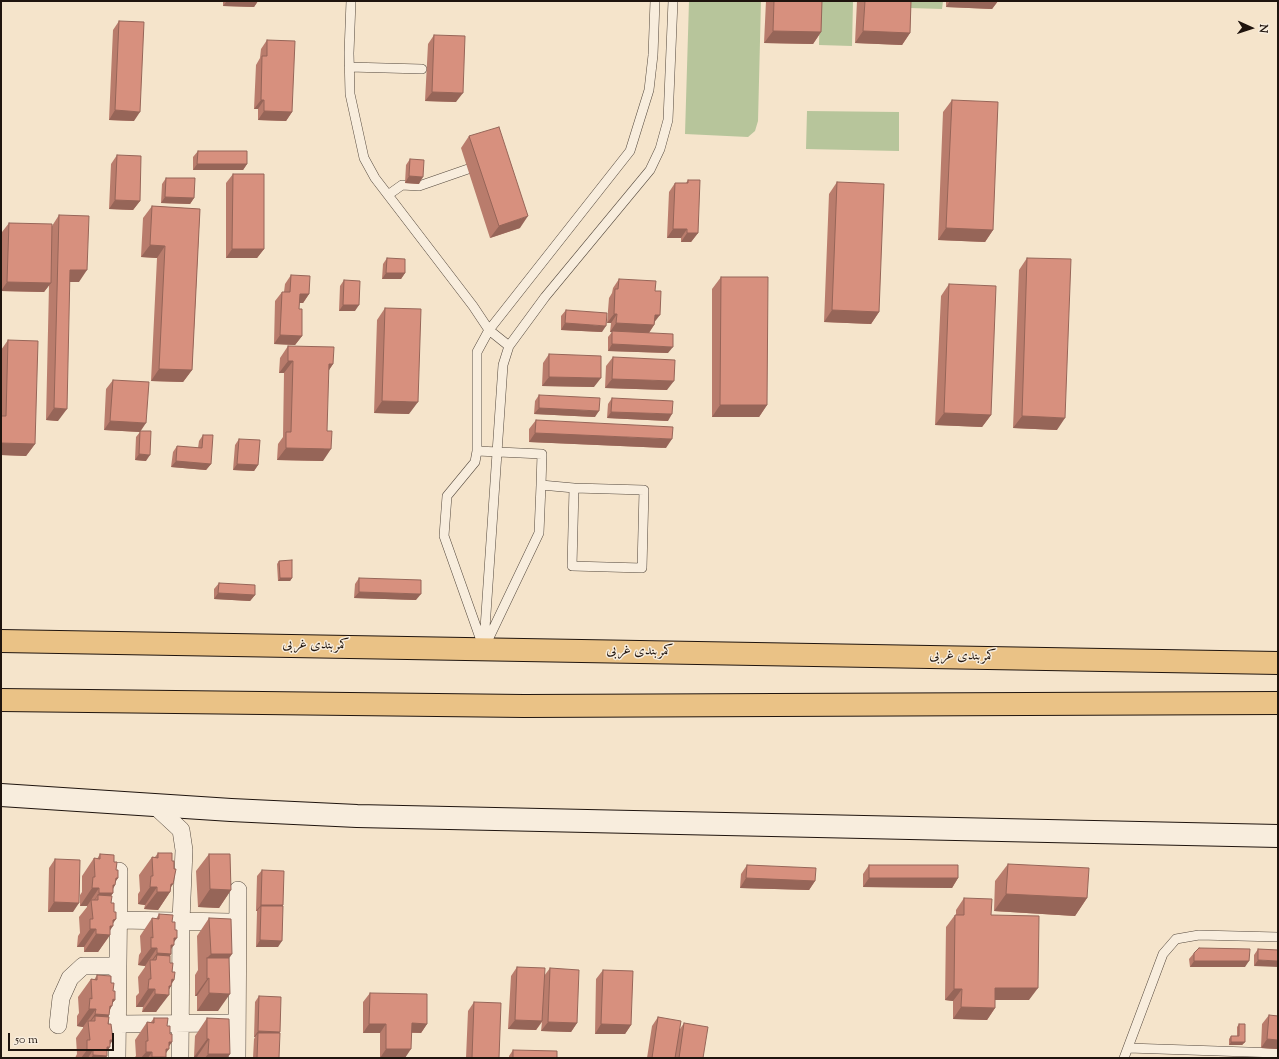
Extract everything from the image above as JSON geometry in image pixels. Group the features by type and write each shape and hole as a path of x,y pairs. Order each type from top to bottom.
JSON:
{"highway":[{"name":"کمربندی غربی","path":"1,641 1278,663"},
{"path":"1,700 524,706 1278,703"}],"street":[{"path":"1,783 232,799 357,804 1278,822"},
{"path":"1,795 357,816 1278,836"},
{"path":"154,805 180,830 184,865 181,921 180,1058"},
{"path":"117,1058 119,871"},
{"path":"237,1058 238,890"},
{"path":"119,920 238,922"},
{"path":"58,1025 62,998 67,985 70,978 82,966 118,966"},
{"path":"118,1024 180,1022 238,1023"}],"lane":[{"path":"351,1 349,66 350,94 364,158 375,178 473,306 489,330 509,346"},
{"path":"484,649 444,536 447,496 475,462 477,452 477,352 489,330 630,151 649,90 653,55 655,1"},
{"path":"484,649 503,365 509,346 545,297 650,170 660,149 668,120 673,1"},
{"path":"349,66 422,69"},
{"path":"388,195 402,185 419,186 468,168"},
{"path":"477,452 542,454 539,533 484,649"},
{"path":"541,485 574,488 644,490 642,568 572,566 574,488"},
{"path":"1124,1058 1163,954 1176,940 1199,935 1278,937"},
{"path":"1128,1048 1278,1052"}],"green space":[{"path":"689,1 761,1 758,121 755,131 748,137 685,134"},
{"path":"820,1 853,1 852,46 819,45"},
{"path":"910,1 943,1 942,9 910,8"},
{"path":"807,111 899,112 899,151 806,149"}],"building":[{"path":"774,1 822,1 821,32 773,31"},
{"path":"865,1 911,1 910,33 863,31"},
{"path":"119,21 144,22 140,112 115,110"},
{"path":"434,35 465,36 463,93 432,92"},
{"path":"267,40 295,41 292,112 264,111 264,100 261,100 262,56 267,56"},
{"path":"952,100 998,102 993,230 946,228"},
{"path":"499,127 528,216 499,226 469,136"},
{"path":"198,151 247,151 247,164 197,164"},
{"path":"117,155 141,156 140,201 115,200"},
{"path":"410,159 424,160 423,177 409,176"},
{"path":"233,174 264,174 264,249 232,249"},
{"path":"166,178 195,178 194,198 165,197"},
{"path":"688,180 700,180 698,233 687,233 687,229 673,229 675,183 688,183"},
{"path":"837,182 884,184 879,312 832,310"},
{"path":"152,206 200,209 192,370 159,369 165,246 150,245"},
{"path":"59,215 89,216 87,270 70,270 67,409 54,408"},
{"path":"9,223 52,224 51,283 7,282"},
{"path":"387,258 405,259 405,273 386,273"},
{"path":"1027,258 1071,259 1065,418 1022,416"},
{"path":"291,275 310,276 309,294 300,294 299,309 302,309 302,336 280,335 282,292 290,292"},
{"path":"721,277 768,277 767,405 720,405"},
{"path":"619,279 656,281 655,291 661,291 660,315 655,315 654,325 616,323 617,314 614,314 615,289 618,289"},
{"path":"344,280 360,281 359,305 343,305"},
{"path":"949,284 996,286 991,415 944,413"},
{"path":"385,308 421,309 418,402 382,401"},
{"path":"566,310 607,313 606,326 565,323"},
{"path":"612,331 673,334 673,347 612,344"},
{"path":"8,340 38,341 35,444 1,443 1,416 6,416"},
{"path":"288,346 334,347 333,364 329,364 327,431 332,431 331,449 286,448 286,432 291,432 293,361 288,361"},
{"path":"549,354 601,356 601,378 549,377"},
{"path":"613,357 675,360 674,381 612,379"},
{"path":"113,380 149,382 146,423 110,421"},
{"path":"539,395 600,398 599,411 539,408"},
{"path":"612,398 673,401 672,414 611,412"},
{"path":"536,420 673,427 672,439 535,433"},
{"path":"140,431 151,431 150,455 139,454"},
{"path":"203,435 213,435 211,464 176,461 177,446 202,448"},
{"path":"239,439 260,440 258,465 237,464"},
{"path":"292,560 292,578 280,578 279,561"},
{"path":"359,578 421,580 421,594 359,592"},
{"path":"219,583 255,585 255,595 218,593"},
{"path":"158,853 172,853 174,869 176,869 170,892 157,892 157,887 150,887 151,876 153,876 152,857 158,858"},
{"path":"100,854 114,855 114,862 117,862 116,870 118,870 118,878 116,878 115,885 113,885 113,893 99,893 99,888 92,888 93,877 95,877 94,858 100,859"},
{"path":"209,854 230,854 231,890 210,889"},
{"path":"55,859 80,860 79,903 54,902"},
{"path":"1008,864 1089,868 1087,898 1006,894"},
{"path":"747,865 816,868 815,881 746,878"},
{"path":"869,865 958,865 958,878 869,878"},
{"path":"262,870 284,871 283,905 261,905"},
{"path":"98,895 112,896 111,903 114,903 116,919 113,920 113,926 110,926 110,935 96,934 96,929 90,929 90,919 93,919 91,900 98,900"},
{"path":"964,898 992,899 991,915 1039,916 1038,988 995,988 995,1008 961,1007 962,989 954,989 955,915 964,915"},
{"path":"261,906 283,906 282,941 260,940"},
{"path":"159,914 173,915 172,922 175,922 177,938 174,938 174,945 171,945 171,954 157,953 157,948 151,948 151,937 153,938 152,918 159,919"},
{"path":"209,918 231,919 232,954 211,954"},
{"path":"1199,948 1250,949 1249,961 1194,961 1194,953"},
{"path":"1258,949 1278,950 1278,961 1258,960"},
{"path":"157,955 170,956 170,963 173,963 172,972 175,972 174,980 172,979 171,986 169,986 169,995 155,994 155,989 148,989 149,979 151,979 150,960 156,960"},
{"path":"207,958 229,958 230,994 209,993"},
{"path":"517,967 545,968 542,1021 515,1020"},
{"path":"550,968 579,970 577,1023 548,1022"},
{"path":"603,970 633,971 631,1025 601,1024"},
{"path":"97,975 111,976 111,983 114,983 113,991 115,991 115,1000 113,999 112,1006 110,1006 109,1015 95,1014 96,1009 89,1009 90,998 92,999 91,979 97,980"},
{"path":"370,993 427,994 427,1024 412,1023 411,1049 386,1049 386,1024 369,1024"},
{"path":"259,996 281,997 280,1032 258,1031"},
{"path":"474,1002 501,1003 499,1058 472,1058"},
{"path":"1269,1015 1278,1016 1278,1040 1267,1039"},
{"path":"95,1016 109,1017 108,1024 111,1024 113,1040 110,1040 110,1047 107,1047 107,1056 93,1055 93,1050 87,1050 87,1040 90,1040 88,1021 95,1021"},
{"path":"658,1017 681,1021 675,1058 652,1058"},
{"path":"154,1018 168,1018 167,1026 170,1026 172,1042 169,1042 169,1049 166,1049 166,1057 152,1057 152,1052 146,1052 146,1041 148,1041 147,1022 154,1023"},
{"path":"207,1018 229,1019 230,1054 208,1054 209,1039 207,1039"},
{"path":"684,1023 708,1027 703,1058 679,1058"},
{"path":"1239,1024 1245,1024 1245,1042 1231,1042 1231,1036 1239,1036"},
{"path":"258,1033 280,1033 279,1058 257,1058"},
{"path":"513,1050 557,1051 557,1058 513,1058"}]}
